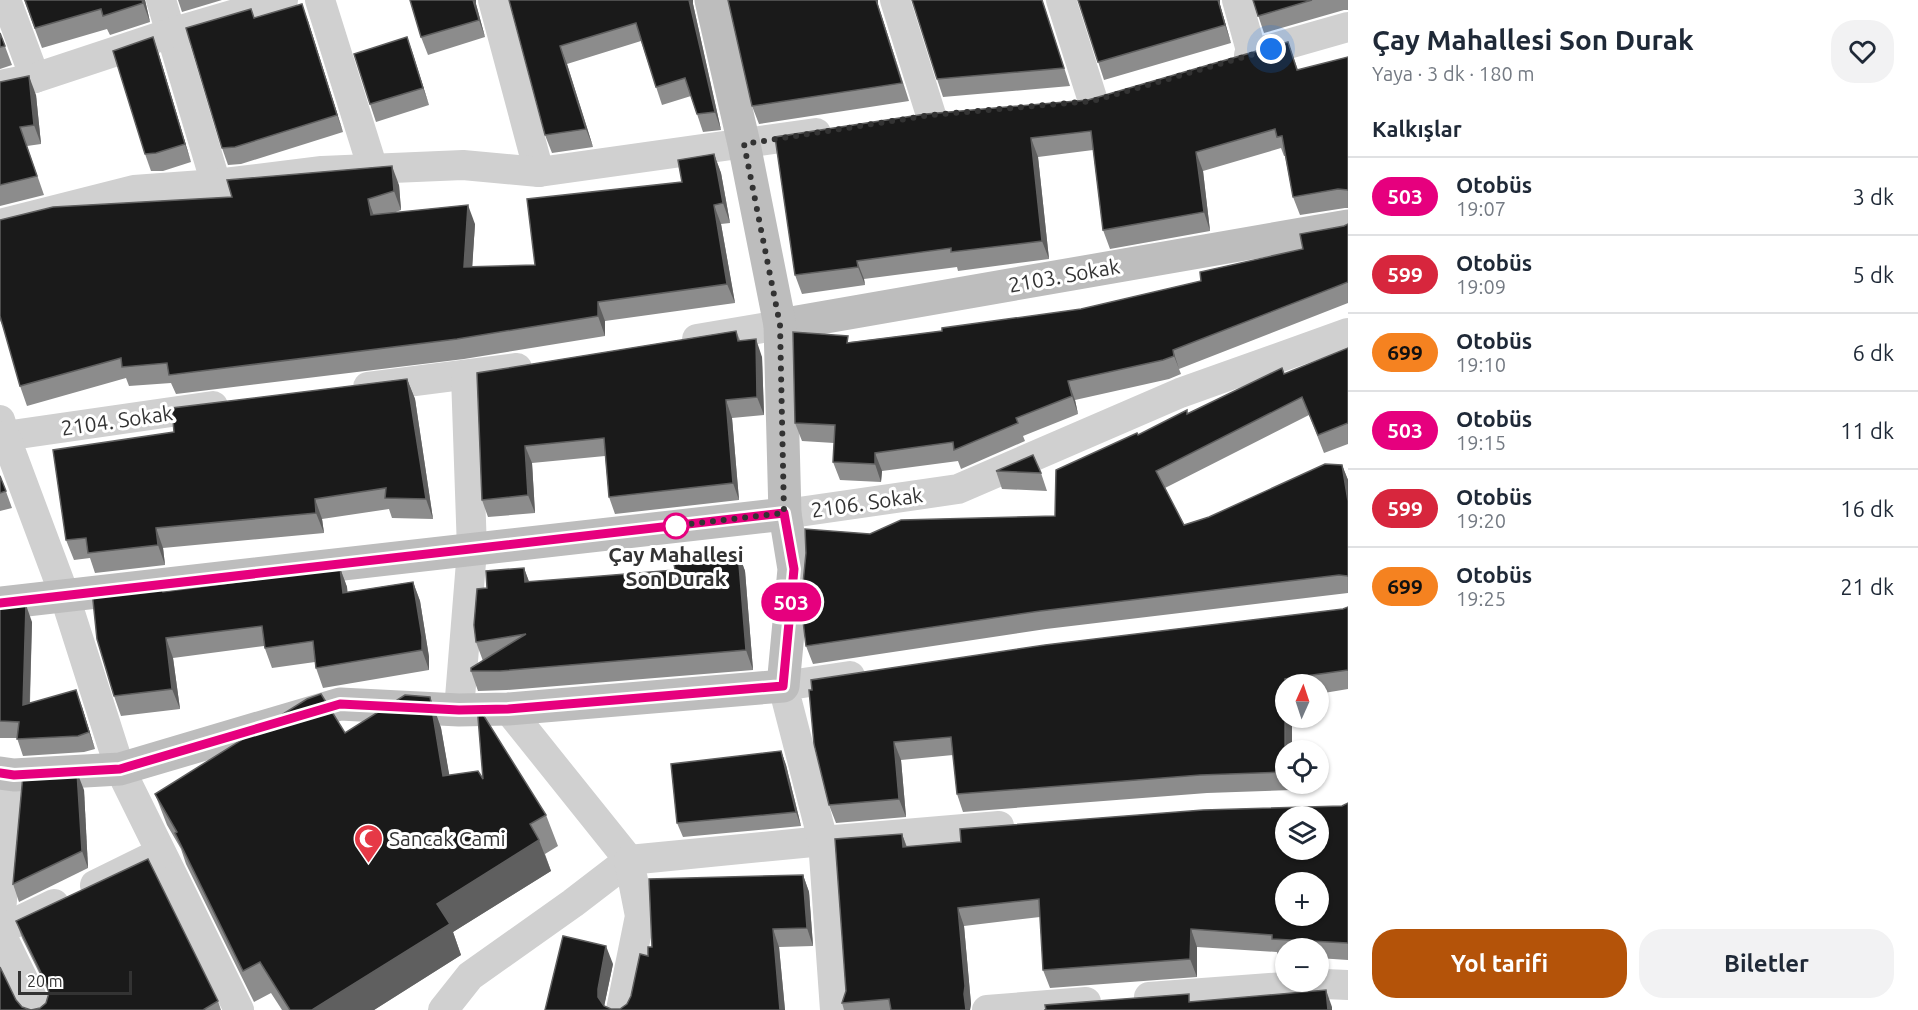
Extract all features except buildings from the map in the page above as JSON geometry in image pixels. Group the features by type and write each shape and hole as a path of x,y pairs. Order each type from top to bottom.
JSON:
{"main road":[{"path":"7,774 120,769 340,704 459,710 508,709 783,686 794,569 784,513 780,325 744,144 711,0"},
{"name":"2103. Sokak","path":"780,325 1348,226"},
{"name":"2106. Sokak","path":"0,603 784,513"}],"street":[{"path":"6,0 35,78"},
{"path":"161,0 216,183"},
{"path":"0,85 35,78 171,33 283,0"},
{"path":"320,0 373,170"},
{"path":"493,0 539,172"},
{"path":"895,0 931,116"},
{"path":"1061,0 1093,99"},
{"path":"1237,0 1252,54"},
{"path":"1218,64 1348,27"},
{"path":"0,224 134,190 321,171 463,165 539,172 837,130"},
{"path":"676,342 780,325"},
{"name":"2106. Sokak","path":"784,513 958,489 1180,393 1348,333"},
{"path":"339,391 466,376 548,363"},
{"path":"459,710 472,550 466,376"},
{"name":"2104. Sokak","path":"2,431 235,403"},
{"path":"2,431 64,594 120,769 239,1010"},
{"path":"835,1010 822,841 783,686 876,672"},
{"path":"508,709 629,860 640,916 621,1010"},
{"path":"0,921 7,774"},
{"path":"443,1010 470,976 629,860 1021,825"},
{"path":"38,1010 0,931 160,853"},
{"path":"987,1010 1325,984 1348,985"}],"bus line":[{"name":"503","path":"0,603 784,513 794,569 783,686 508,709 459,710 340,704 120,769 14,775 0,773"}],"place":[{"name":"Çay Mahallesi Son Durak","path":"676,526"},
{"name":"Sancak Cami","path":"368,864"}],"route":[{"path":"676,526 673,526 784,513 780,325 744,144 931,115 1093,101 1271,49"}]}
